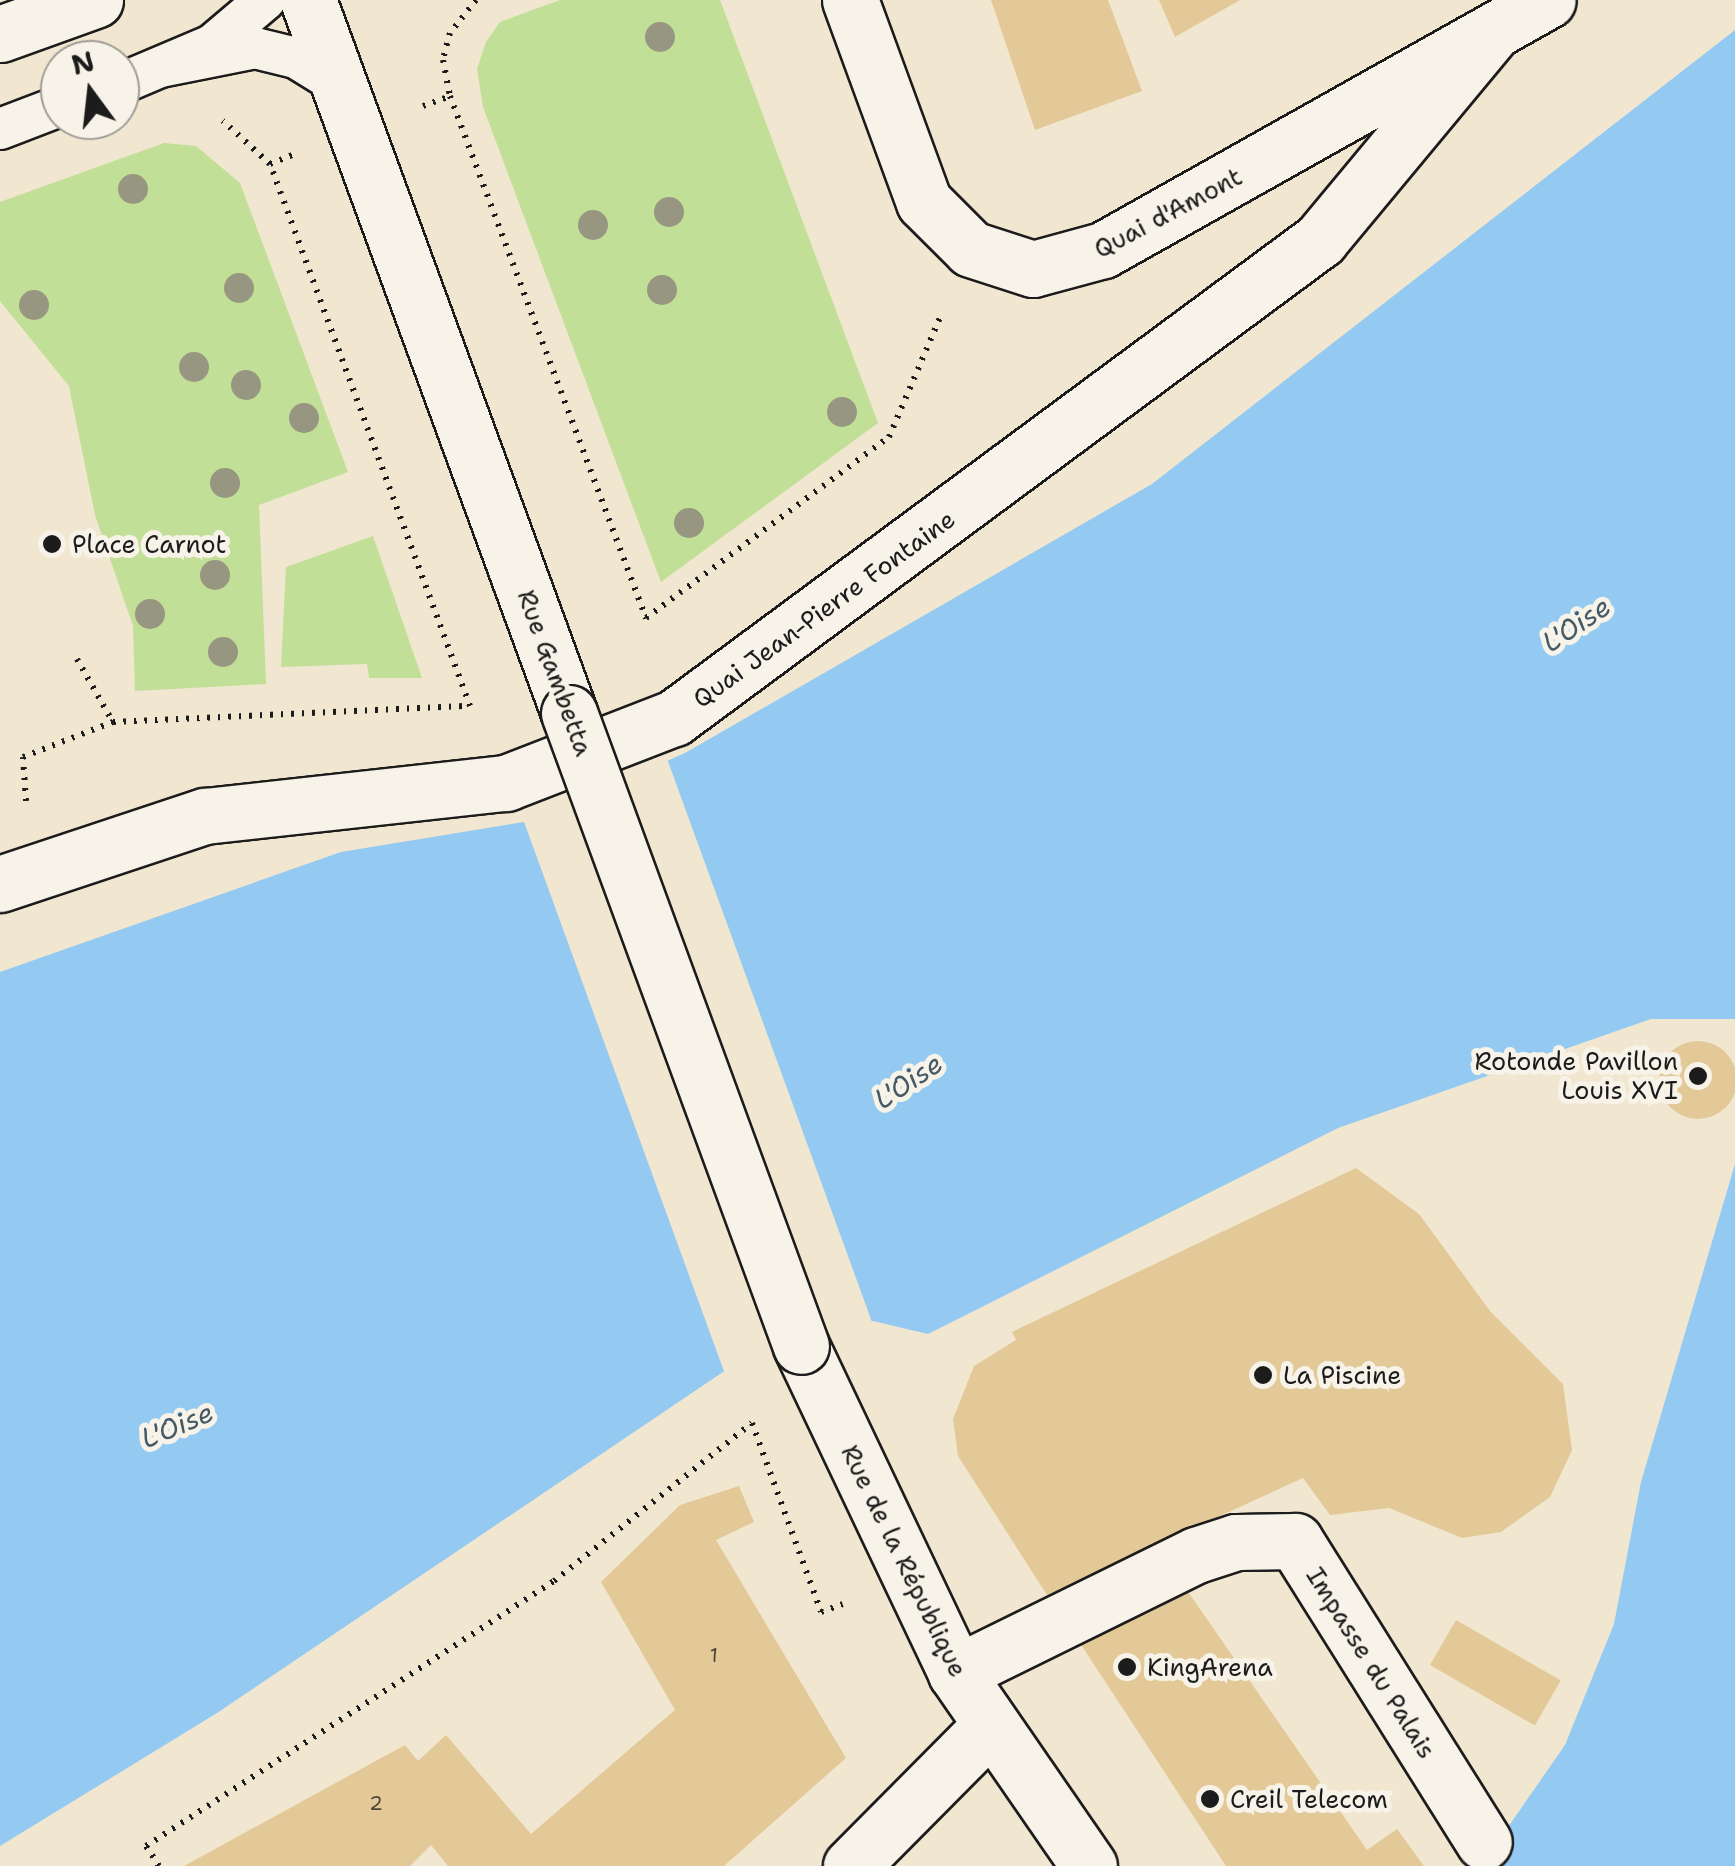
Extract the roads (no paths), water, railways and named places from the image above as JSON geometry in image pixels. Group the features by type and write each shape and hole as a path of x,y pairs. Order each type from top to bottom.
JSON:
{"street":[{"path":"0,34 94,0"},
{"name":"Rue Gambetta","path":"308,0 801,1346"},
{"name":"Quai d'Amont","path":"850,0 924,202 970,250 1033,269 1103,250 1548,0"},
{"name":"Quai Jean-Pierre Fontaine","path":"0,884 205,816 506,783 674,718 1320,240 1490,35"},
{"name":"Rue de la République","path":"801,1346 956,1672 989,1726 1090,1866"},
{"name":"Impasse du Palais","path":"956,1672 1184,1560 1236,1542 1295,1542 1484,1842"},
{"path":"851,1866 989,1726"}],"lane":[{"path":"140,76 230,35 265,0"},
{"path":"161,67 255,48 296,58 338,84"},
{"path":"0,129 40,114"}],"water":[{"name":"L'Oise","path":"1735,30 1735,1019 1651,1019 1338,1128 928,1334 873,1321 723,1372 217,1713 0,1846 0,972 341,852 530,821 685,753 1152,484"},
{"path":"1735,1164 1735,1866 1481,1866 1565,1745 1614,1624 1641,1482"}],"place":[{"name":"Place Carnot","path":"52,544"},
{"name":"Rotonde Pavillon Louis XVI","path":"1698,1076"},
{"name":"La Piscine","path":"1263,1375"},
{"name":"KingArena","path":"1127,1667"},
{"name":"Creil Telecom","path":"1210,1799"}]}
